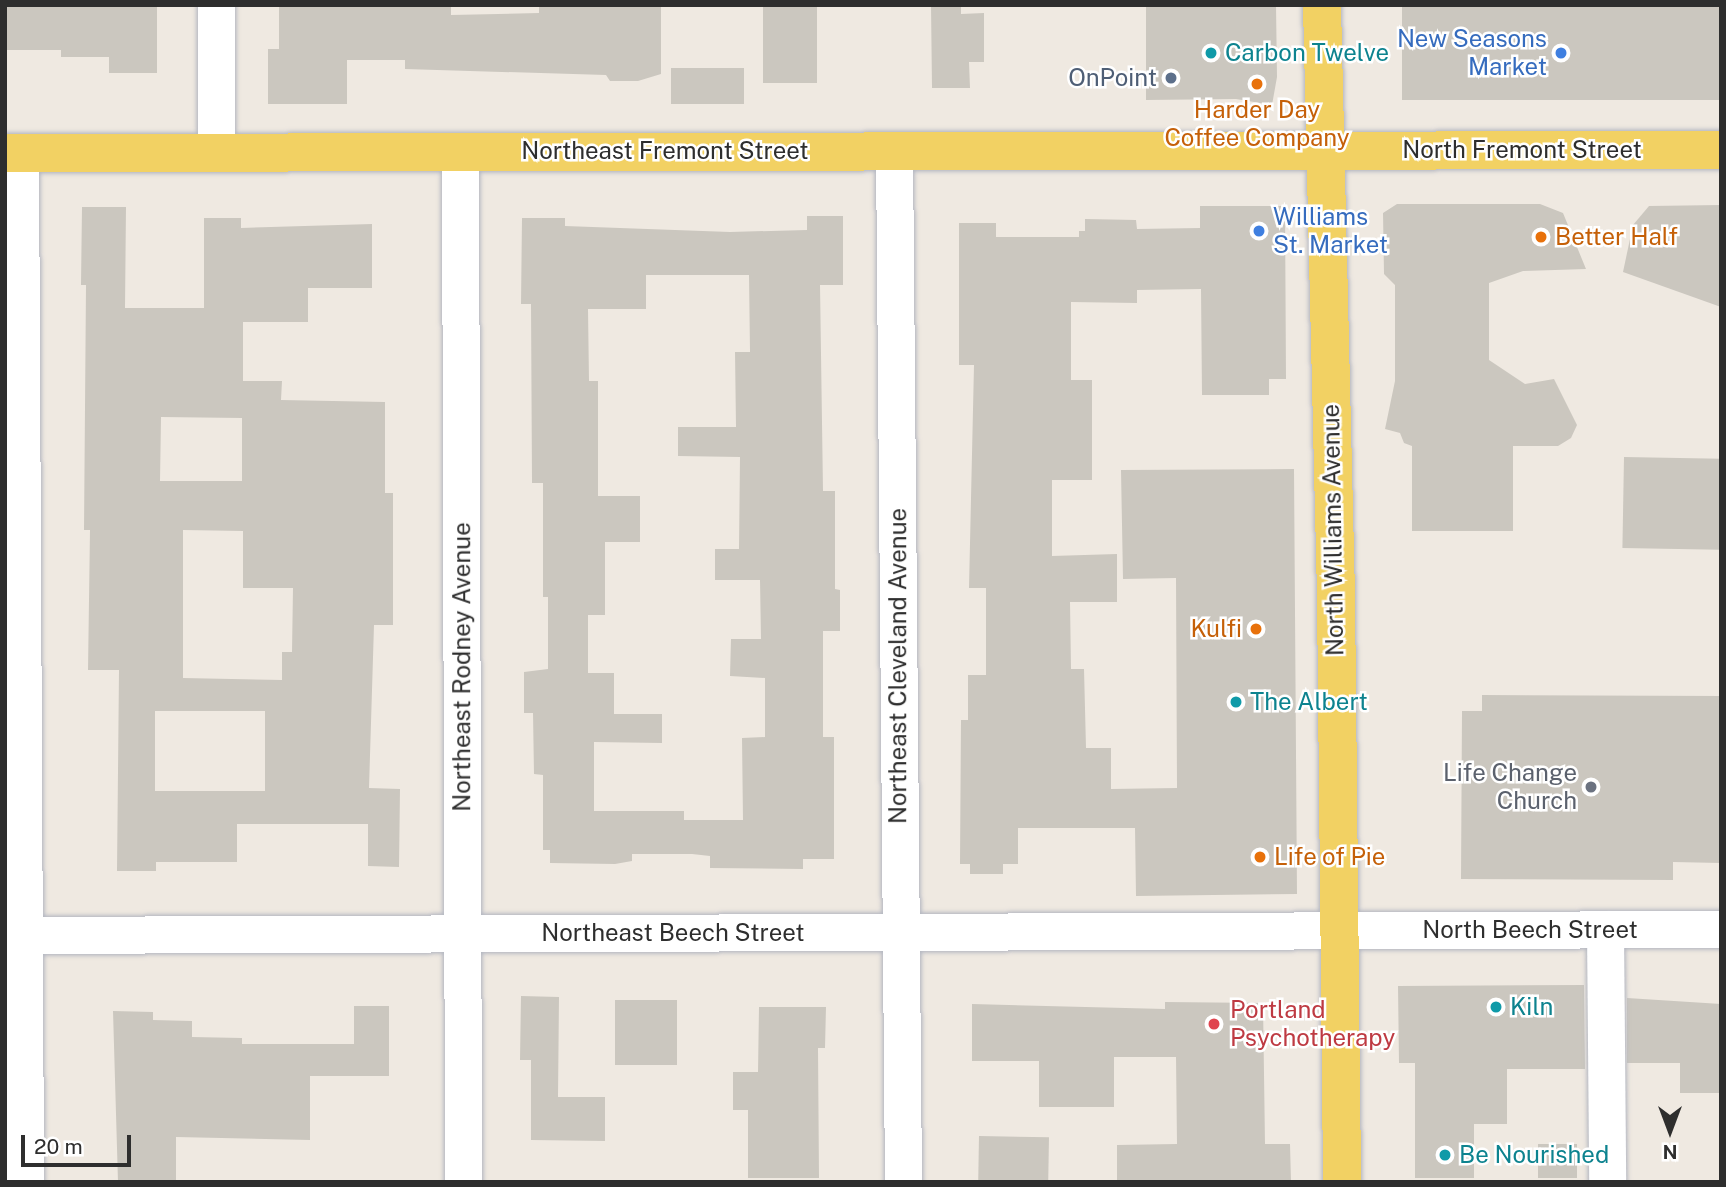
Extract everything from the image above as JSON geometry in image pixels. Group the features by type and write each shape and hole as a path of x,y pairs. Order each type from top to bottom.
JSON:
{"main road":[{"name":"North Williams Avenue","path":"1322,5 1340,931 1342,1182"},
{"name":"North Fremont Street","path":"1324,151 1721,150"},
{"name":"Northeast Fremont Street","path":"12,153 1324,151"}],"street":[{"path":"216,5 216,153"},
{"name":"Northeast Cleveland Avenue","path":"894,151 903,1182"},
{"name":"Northeast Rodney Avenue","path":"460,152 463,1182"},
{"path":"12,153 15,936 25,1182"},
{"path":"1605,929 1607,1182"},
{"name":"North Beech Street","path":"1340,931 1721,929"},
{"name":"Northeast Beech Street","path":"15,936 1340,931"}],"building":[{"path":"5,5 157,5 157,73 109,73 109,57 61,57 61,50 5,50"},
{"path":"279,5 451,5 451,15 539,13 539,5 661,5 661,74 638,81 610,81 606,75 405,69 405,60 347,60 347,104 268,104 268,49 279,49"},
{"path":"763,5 817,5 817,83 763,83"},
{"path":"931,5 961,5 961,14 984,13 984,62 969,62 970,88 932,88"},
{"name":"Carbon Twelve","path":"1146,5 1276,5 1277,77 1272,105 1236,99 1146,100"},
{"name":"New Seasons Market","path":"1402,5 1721,5 1721,100 1402,100"},
{"path":"671,68 744,68 744,104 671,104"},
{"path":"1397,204 1540,204 1563,213 1586,269 1523,271 1489,283 1489,360 1525,384 1554,379 1577,425 1571,438 1558,446 1513,446 1513,531 1412,531 1412,446 1404,443 1400,433 1385,429 1395,381 1395,285 1384,274 1383,213"},
{"path":"1721,205 1721,307 1623,272 1633,225 1649,206"},
{"path":"1200,206 1285,206 1286,379 1269,379 1269,395 1202,395 1201,289 1137,290 1137,303 1071,302 1071,380 1092,380 1092,480 1052,480 1052,556 1117,554 1117,602 1070,602 1071,669 1084,669 1086,748 1111,748 1111,789 1177,788 1176,578 1123,579 1121,470 1294,469 1297,894 1136,896 1135,828 1018,828 1018,864 1003,864 1003,874 970,874 970,864 960,864 961,720 968,720 968,675 986,675 986,588 969,588 974,365 959,365 959,223 996,223 996,237 1079,237 1079,231 1085,231 1085,219 1136,220 1137,229 1200,228"},
{"path":"82,207 126,207 125,308 204,308 204,218 241,218 241,228 372,224 372,288 308,288 308,322 243,322 243,381 282,381 281,400 385,402 385,493 393,493 393,625 374,625 369,788 400,789 399,867 368,866 368,824 237,824 237,862 156,862 156,871 117,871 119,670 88,670 90,530 84,530 86,285 81,285","holes":["161,417 242,418 242,481 160,481","183,530 243,531 243,588 293,588 292,652 282,652 282,680 183,678","155,711 265,711 265,791 155,791"]},
{"path":"807,216 843,216 843,285 820,285 823,491 835,491 835,589 840,590 840,631 823,631 823,737 834,737 834,859 803,859 803,869 710,868 710,856 692,854 632,854 632,861 615,864 550,863 550,850 543,850 543,775 534,774 533,713 524,713 524,672 548,669 548,597 543,597 543,483 532,483 531,304 521,304 522,218 565,218 565,226 730,232 807,230","holes":["646,275 749,275 750,352 735,352 736,427 678,427 678,456 740,457 739,549 715,549 715,580 760,580 761,639 731,639 730,676 765,678 765,737 742,738 743,820 684,820 684,811 594,811 594,742 662,743 662,714 614,714 614,673 588,673 588,615 605,615 605,542 640,542 640,496 598,496 598,381 589,381 588,309 646,309"]},
{"path":"1624,457 1721,459 1719,550 1622,548"},
{"name":"Life Change Church","path":"1482,695 1721,696 1721,863 1673,862 1673,880 1461,879 1462,711 1482,711"},
{"path":"1584,985 1585,1069 1507,1069 1507,1124 1474,1124 1474,1178 1415,1178 1415,1063 1399,1063 1398,986"},
{"path":"521,996 559,997 558,1097 605,1097 605,1141 531,1140 531,1060 520,1060"},
{"path":"1627,998 1721,1004 1721,1093 1680,1093 1680,1063 1627,1063"},
{"path":"615,1000 677,1000 677,1065 615,1065"},
{"path":"1165,1002 1263,1003 1265,1144 1290,1144 1291,1182 1117,1182 1117,1145 1177,1144 1176,1057 1114,1057 1114,1107 1039,1107 1039,1061 972,1061 972,1004 1165,1009"},
{"path":"354,1006 389,1006 389,1076 310,1076 310,1140 176,1137 176,1182 118,1182 113,1011 153,1012 153,1020 192,1021 192,1037 242,1038 242,1044 354,1044"},
{"path":"759,1007 826,1007 825,1048 818,1048 819,1178 748,1178 748,1110 733,1110 733,1072 758,1072"},
{"path":"979,1136 1049,1137 1048,1182 978,1182"},
{"path":"1538,1144 1577,1144 1577,1178 1538,1178"}],"place":[{"name":"Carbon Twelve","path":"1211,53"},
{"name":"New Seasons Market","path":"1561,53"},
{"name":"OnPoint","path":"1171,78"},
{"name":"Harder Day Coffee Company","path":"1257,84"},
{"name":"Williams St. Market","path":"1259,231"},
{"name":"Better Half","path":"1541,237"},
{"name":"Kulfi","path":"1256,629"},
{"name":"The Albert","path":"1236,702"},
{"name":"Life Change Church","path":"1591,787"},
{"name":"Life of Pie","path":"1260,857"},
{"name":"Kiln","path":"1496,1007"},
{"name":"Portland Psychotherapy","path":"1214,1024"},
{"name":"Be Nourished","path":"1445,1155"}]}
